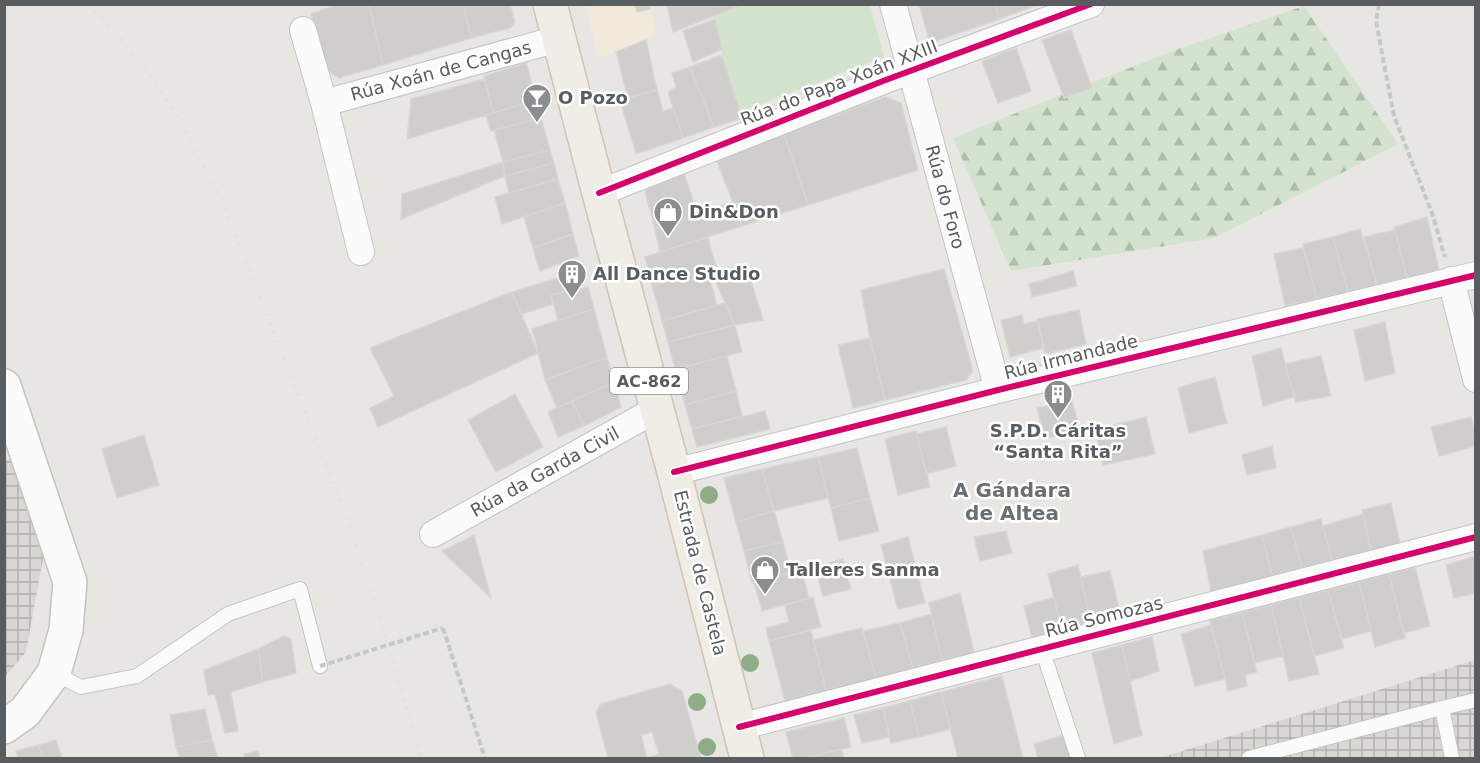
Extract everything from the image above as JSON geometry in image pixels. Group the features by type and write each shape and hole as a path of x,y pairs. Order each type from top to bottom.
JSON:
{"main road":[{"name":"Estrada de Castela","path":"550,4 598,193 674,472 747,759"}],"street":[{"name":"Rúa do Foro","path":"893,4 998,390"},
{"name":"Rúa do Papa Xoán XXIII","path":"598,193 883,81 1091,4"},
{"path":"303,30 324,103 361,252"},
{"name":"Rúa Xoán de Cangas","path":"324,103 558,39"},
{"path":"1463,278 1476,379"},
{"name":"Rúa Irmandade","path":"674,472 998,390 1463,278"},
{"path":"4,386 70,582 66,630 54,673 25,712 4,727"},
{"name":"Rúa da Garda Civil","path":"433,534 657,409"},
{"name":"Rúa Somozas","path":"739,727 1476,537"}],"lane":[{"path":"54,673 81,687 137,676 228,614 300,589 320,666"},
{"path":"1042,649 1078,759"},
{"path":"1249,759 1476,700"},
{"path":"1442,708 1452,759"}],"path":[{"path":"1378,4 1376,21 1394,116 1432,213 1463,278"},
{"path":"320,666 443,628 485,759"}],"shaded area":[{"path":"586,5 649,5 657,35 598,58"},
{"path":"13,458 43,559 26,652 5,677 4,461"},
{"path":"1475,660 1475,758 1160,758 1347,700"}],"green space":[{"path":"744,5 870,5 884,57 740,112 722,55 713,16"},
{"path":"1304,6 1398,144 1214,238 1011,271 953,138 1175,50"}],"building":[{"path":"339,4 369,4 383,65 339,78 325,69 311,14"},
{"path":"369,4 463,4 471,38 383,65"},
{"path":"463,4 510,4 515,22 510,28 471,38"},
{"path":"635,4 649,4 650,9 637,12"},
{"path":"667,4 744,4 673,32"},
{"path":"919,4 995,4 999,19 930,43"},
{"path":"995,4 1039,4 999,19"},
{"path":"715,19 722,49 693,62 683,31"},
{"path":"1071,30 1092,88 1064,98 1042,40"},
{"path":"646,40 657,90 628,98 616,52"},
{"path":"1016,48 1031,91 998,103 982,61"},
{"path":"722,55 742,118 714,127 690,67"},
{"path":"526,63 536,100 493,113 484,76"},
{"path":"690,67 714,127 683,138 668,92 676,87 672,73"},
{"path":"485,79 493,113 407,139 411,99"},
{"path":"657,90 663,111 673,108 683,138 636,154 620,100"},
{"path":"885,97 901,103 918,170 808,205 784,134"},
{"path":"536,100 541,118 491,131 486,115"},
{"path":"541,118 550,150 503,162 494,130"},
{"path":"784,134 808,205 742,226 716,159"},
{"path":"550,150 554,163 505,176 503,162"},
{"path":"503,162 505,176 401,219 402,194"},
{"path":"554,163 558,179 509,193 505,176"},
{"path":"683,171 698,214 655,229 645,192 649,184"},
{"path":"558,179 565,203 502,224 495,197"},
{"path":"732,202 742,226 660,252 655,229"},
{"path":"565,203 573,234 533,248 524,217"},
{"path":"1427,217 1439,270 1407,278 1394,227"},
{"path":"1360,229 1377,285 1348,292 1333,237"},
{"path":"1395,230 1407,278 1377,285 1364,237"},
{"path":"573,234 579,256 540,271 533,248"},
{"path":"708,237 716,267 652,286 645,257"},
{"path":"1333,237 1348,292 1317,299 1303,244"},
{"path":"1303,248 1317,299 1285,306 1274,254"},
{"path":"746,265 763,320 735,325 711,271"},
{"path":"944,269 973,371 966,380 885,400 861,290"},
{"path":"707,270 717,305 662,321 652,286"},
{"path":"1073,271 1077,286 1032,297 1029,284"},
{"path":"568,275 573,290 551,295 553,304 521,314 512,292"},
{"name":"All Dance Studio","path":"588,287 594,309 558,320 551,295"},
{"path":"512,292 538,353 378,427 370,408 394,396 370,348"},
{"path":"725,303 735,325 668,342 662,321"},
{"path":"594,309 607,357 545,380 532,329"},
{"path":"1079,310 1086,344 1045,354 1037,319"},
{"path":"1022,315 1024,324 1038,321 1044,348 1010,357 1001,320"},
{"path":"1385,322 1395,373 1365,381 1354,330"},
{"path":"735,325 742,352 675,369 668,342"},
{"path":"870,338 885,400 853,408 838,345"},
{"path":"1281,348 1294,397 1263,406 1252,356"},
{"path":"727,356 736,391 685,405 675,369"},
{"path":"1321,356 1331,396 1296,402 1285,364"},
{"path":"607,357 614,382 557,408 545,380"},
{"path":"1215,377 1227,423 1189,433 1178,388"},
{"path":"614,382 621,407 584,426 572,401"},
{"path":"736,391 742,416 692,429 685,405"},
{"path":"515,394 543,447 496,472 468,420"},
{"path":"572,401 584,426 558,437 548,412"},
{"name":"S.P.D. Cáritas “Santa Rita”","path":"1072,401 1080,430 1045,439 1037,408"},
{"path":"765,411 770,429 697,447 692,429"},
{"path":"1146,417 1155,454 1103,465 1095,430"},
{"path":"1471,417 1476,446 1439,456 1431,427"},
{"path":"946,427 956,466 926,474 917,434"},
{"path":"916,431 930,487 898,495 885,439"},
{"path":"144,435 159,485 117,498 102,449"},
{"path":"1272,446 1276,468 1247,475 1242,455"},
{"path":"857,448 870,498 831,508 818,457"},
{"path":"818,457 828,498 774,511 762,469"},
{"path":"762,469 774,511 736,522 724,478"},
{"path":"870,498 879,531 839,541 831,508"},
{"path":"1391,503 1400,543 1371,551 1362,510"},
{"path":"774,511 783,542 744,551 736,522"},
{"path":"1363,514 1371,551 1332,560 1323,526"},
{"path":"1321,519 1332,560 1302,568 1291,527"},
{"path":"1291,527 1302,568 1272,576 1262,535"},
{"path":"1006,531 1012,553 980,561 974,537"},
{"path":"474,535 491,598 442,551"},
{"path":"1262,535 1272,576 1211,591 1203,551"},
{"path":"908,537 925,603 898,609 881,545"},
{"path":"783,542 791,572 752,583 744,551"},
{"path":"1476,556 1476,593 1454,598 1446,565"},
{"path":"843,559 851,589 823,596 815,567"},
{"path":"1078,565 1091,623 1063,634 1048,574"},
{"path":"1415,567 1430,626 1404,633 1389,574"},
{"path":"801,569 809,598 762,611 754,583"},
{"path":"1110,571 1121,616 1091,623 1081,577"},
{"path":"1389,574 1405,638 1375,647 1359,582"},
{"path":"1359,582 1371,631 1342,639 1328,590"},
{"path":"1328,590 1344,648 1314,656 1299,597"},
{"path":"960,593 974,652 942,660 929,603"},
{"path":"813,597 821,627 769,641 766,628 789,622 785,605"},
{"path":"1054,597 1061,630 1032,638 1024,606"},
{"path":"1299,597 1319,674 1289,681 1271,605"},
{"path":"1271,605 1283,656 1254,663 1242,612"},
{"path":"1242,612 1257,672 1245,675 1247,686 1228,691 1210,621"},
{"path":"931,614 942,660 913,668 900,623"},
{"path":"900,623 913,668 876,678 863,631"},
{"path":"1211,625 1225,679 1195,686 1181,634"},
{"path":"862,628 876,678 826,690 813,640"},
{"path":"811,630 826,690 785,701 769,641"},
{"path":"284,636 291,639 296,673 263,682 258,649"},
{"path":"1152,637 1159,671 1130,681 1122,645"},
{"path":"1122,645 1142,735 1114,744 1092,653"},
{"path":"258,649 263,682 231,692 238,731 225,733 215,694 208,695 204,670"},
{"path":"1002,676 1023,758 958,758 941,692"},
{"path":"670,684 682,691 701,758 647,758 608,758 596,713 601,704","holes":["652,732 659,754 647,758 641,735"]},
{"path":"941,692 951,729 919,737 910,701"},
{"path":"910,701 919,737 891,743 883,708"},
{"path":"883,708 890,737 862,743 854,715"},
{"path":"205,709 212,740 176,747 170,715"},
{"path":"844,718 851,747 806,758 793,758 786,732"},
{"path":"1064,735 1070,757 1038,758 1034,744"},
{"path":"56,740 62,758 43,758 39,745"},
{"path":"212,740 218,758 180,758 176,747"},
{"path":"39,745 43,758 18,758 16,751"},
{"path":"841,749 844,758 806,758"},
{"path":"258,751 260,758 245,758 244,754"}],"railway":[{"path":"88,4 129,49 165,99 224,206 350,526 380,617 421,758"}],"cycle path":[{"path":"599,193 883,81 1091,4"},
{"path":"674,472 998,390 1476,275"},
{"path":"739,727 1476,537"}],"place":[{"name":"O Pozo","path":"537,124"},
{"name":"Din&Don","path":"668,238"},
{"name":"All Dance Studio","path":"572,300"},
{"name":"S.P.D. Cáritas “Santa Rita”","path":"1058,420"},
{"name":"Talleres Sanma","path":"765,596"}],"district":[{"name":"A Gándara de Altea","path":"1012,502"}]}
